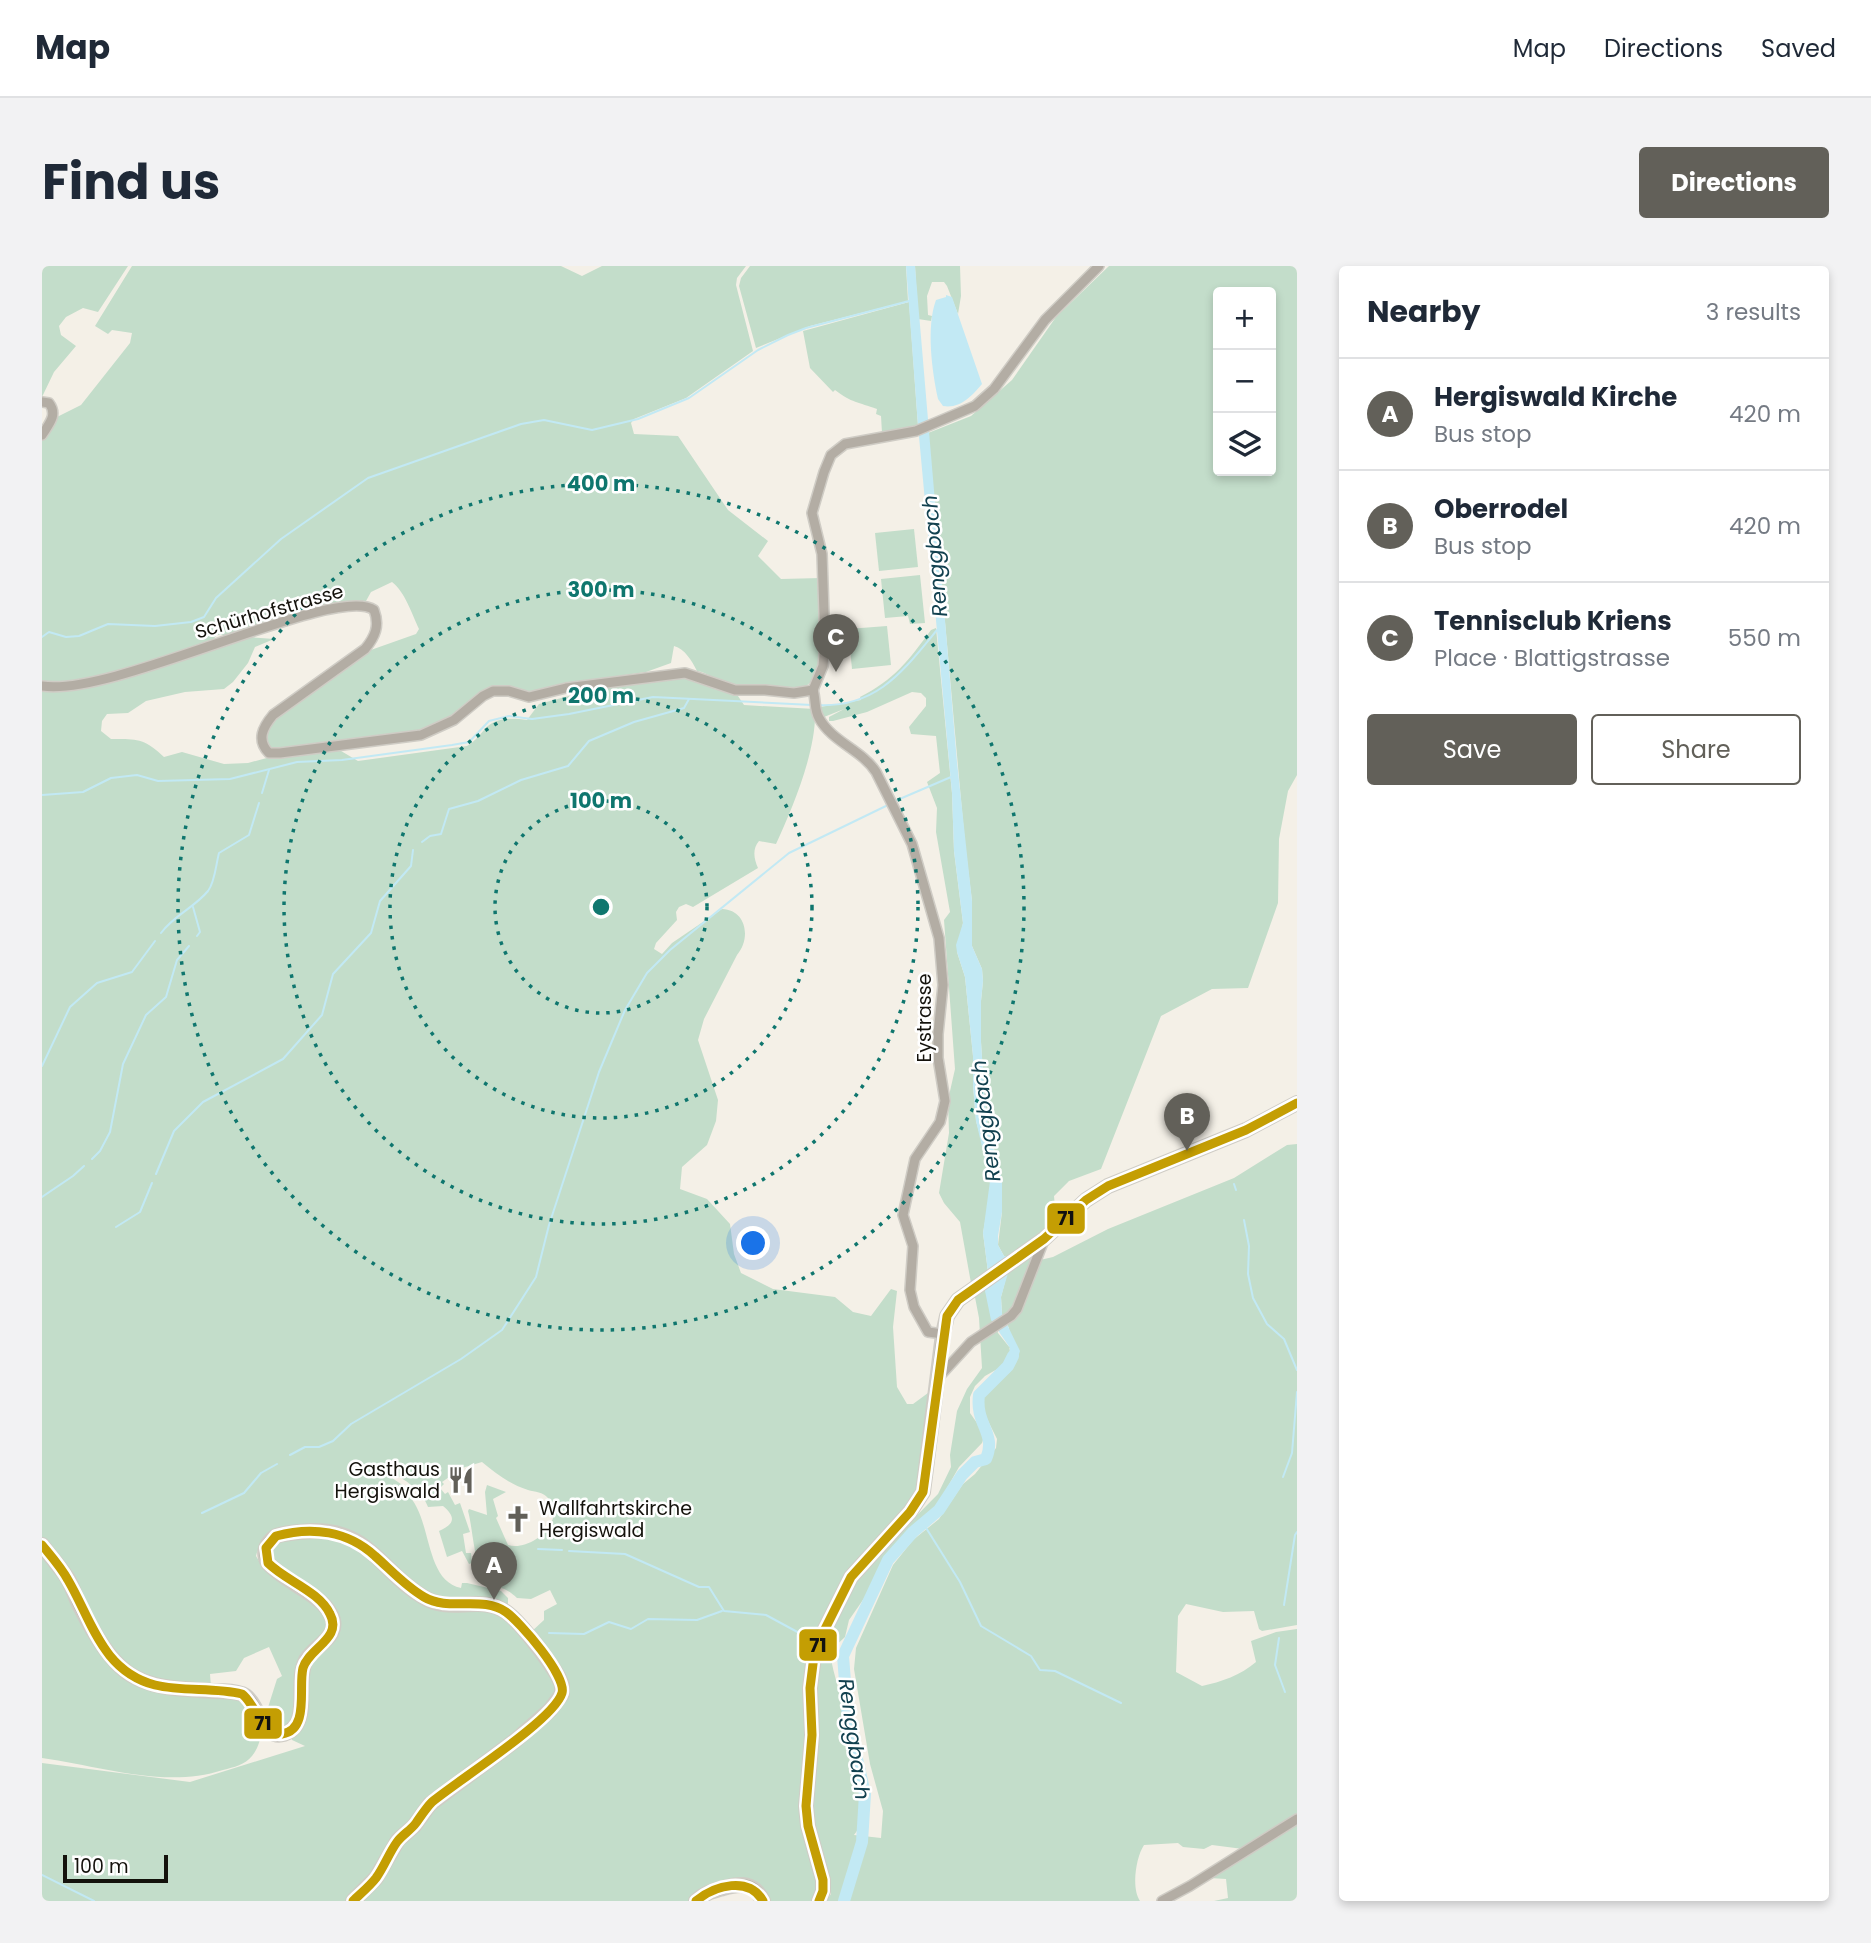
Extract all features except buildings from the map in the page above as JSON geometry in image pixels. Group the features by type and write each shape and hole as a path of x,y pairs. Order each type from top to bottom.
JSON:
{"street":[{"path":"815,694 823,666 825,644 822,554 812,513 827,462 833,452 845,444 916,431 975,406 994,389 1045,320 1100,266"},
{"path":"42,402 49,403 53,412 52,419 42,435"},
{"name":"Schürhofstrasse","path":"42,686 68,686 121,676 287,621 356,604 369,606 374,610 377,626 372,641 365,649 273,715 261,738 263,746 269,752 280,753 421,735 454,720 482,696 493,691 509,691 529,697 566,688 685,673 736,690 815,694"},
{"name":"Eystrasse","path":"815,694 819,719 844,745 872,765 876,772 912,844 939,938 943,985 938,1046 945,1101 940,1122 917,1153 902,1215 913,1246 910,1290 914,1307 928,1332 943,1334"},
{"path":"818,1901 823,1880 808,1826 806,1807 812,1735 810,1688 818,1643 851,1577 919,1501 923,1492 947,1316 958,1300 974,1287 1044,1239 1086,1200 1108,1186 1245,1130 1297,1103"},
{"path":"938,1378 958,1354 1011,1317 1017,1309 1044,1239"},
{"path":"42,1545 68,1580 85,1616 122,1668 142,1681 155,1685 232,1691 246,1695 256,1707 264,1726 275,1733 287,1732 297,1723 303,1668 309,1656 329,1637 333,1626 332,1616 324,1605 276,1572 268,1563 266,1548 276,1536 315,1531 350,1537 365,1546 427,1599 451,1606 487,1605 505,1611 514,1619 558,1676 562,1685 560,1697 550,1710 516,1740 430,1804 414,1826 398,1840 384,1868 353,1901"},
{"path":"1163,1901 1297,1819"},
{"path":"696,1901 706,1894 741,1884 755,1889 763,1901"}],"green space":[{"path":"42,266 128,266 98,312 83,308 66,317 59,326 61,335 76,346 54,372 42,397"},
{"path":"132,266 561,266 582,276 602,266 746,266 737,278 736,285 753,351 686,398 634,419 631,423 634,434 678,436 728,510 768,541 758,556 781,579 821,578 821,652 813,679 802,688 793,689 731,685 697,671 685,653 674,646 671,663 646,672 582,681 537,692 495,688 460,713 425,730 275,749 269,746 265,738 271,720 368,651 416,634 419,629 411,610 401,591 392,582 371,592 366,601 349,602 236,635 217,635 211,642 127,670 82,680 42,681 42,438 55,418 81,405 130,343 132,333 112,330 108,334 95,326"},
{"path":"750,266 906,266 908,301 810,326 756,348 739,286 741,278"},
{"path":"915,266 960,266 961,296 958,314 944,282 932,282 927,296 931,321 918,319"},
{"path":"1109,266 1297,266 1297,775 1288,791 1279,839 1278,903 1248,988 1212,989 1161,1016 1101,1169 1069,1181 1054,1196 1056,1219 1013,1256 1004,1256 998,1245 1002,1212 998,1162 988,1128 985,1104 981,1042 982,969 972,946 972,901 928,433 971,416 1012,380 1056,317"},
{"path":"909,302 918,426 882,433 881,416 876,414 877,409 851,400 835,390 833,392 810,368 803,331"},
{"path":"914,529 918,567 879,571 875,533"},
{"path":"920,575 925,623 910,624 908,616 885,618 881,579"},
{"path":"887,626 891,665 852,669 848,629"},
{"path":"936,628 952,793 954,851 963,923 957,952 965,977 976,1121 990,1171 990,1194 983,1233 988,1272 971,1283 960,1222 939,1193 949,1133 948,1100 955,1069 944,920 950,912 936,832 937,808 927,782 940,773 936,736 911,734 909,727 926,706 926,698 921,693 912,692 867,712 833,721 829,721 829,717 844,709 824,717 820,713 820,707 861,700 860,697 882,684 900,668 931,630"},
{"path":"248,637 274,639 255,647 248,663 224,689 185,692 146,701 128,713 107,714 102,721 101,731 111,739 145,743 164,757 182,752 224,764 248,763 274,756 336,748 358,761 467,746 493,723 509,719 527,720 539,704 580,693 660,679 698,677 714,689 736,693 744,705 815,709 815,725 808,760 776,844 759,841 754,854 758,868 693,907 686,904 679,907 676,912 677,920 656,943 654,949 662,954 672,943 722,909 737,914 744,926 744,941 704,1019 698,1040 718,1100 716,1121 707,1145 682,1167 680,1189 707,1199 730,1224 734,1254 741,1273 773,1289 835,1297 853,1312 871,1316 891,1289 897,1291 893,1327 897,1387 907,1404 913,1404 928,1393 931,1397 921,1479 914,1503 846,1575 812,1647 806,1695 802,1820 819,1877 819,1893 813,1901 768,1901 752,1883 734,1881 703,1892 692,1901 42,1901 42,1763 190,1782 305,1746 292,1740 290,1736 301,1715 306,1668 330,1640 335,1628 334,1617 317,1597 271,1563 269,1548 278,1539 315,1534 330,1535 355,1543 427,1602 444,1608 485,1608 496,1614 498,1612 510,1620 547,1665 551,1661 531,1632 544,1620 544,1611 557,1604 550,1590 531,1599 517,1598 488,1581 483,1576 477,1559 468,1511 469,1509 487,1515 487,1485 506,1492 493,1499 498,1516 496,1518 508,1545 517,1546 527,1544 544,1533 550,1525 553,1507 544,1494 515,1485 482,1462 462,1468 442,1482 444,1484 440,1488 445,1494 448,1492 455,1505 460,1503 470,1532 463,1534 466,1553 471,1553 472,1563 469,1564 462,1551 447,1557 439,1531 451,1523 452,1517 447,1510 443,1506 428,1507 422,1495 412,1486 390,1471 386,1474 407,1488 406,1493 421,1516 434,1560 449,1583 461,1588 462,1583 467,1583 501,1591 508,1598 508,1605 488,1597 453,1603 433,1599 362,1542 341,1533 287,1531 270,1537 261,1545 256,1556 259,1561 324,1610 329,1619 326,1635 302,1660 295,1719 288,1727 280,1730 264,1720 277,1679 282,1676 269,1647 244,1658 236,1671 210,1674 211,1687 153,1682 140,1678 124,1667 99,1633 71,1578 42,1537 42,688 58,689 117,681"},
{"path":"1297,1144 1297,1625 1262,1631 1254,1611 1223,1612 1186,1604 1178,1616 1176,1672 1202,1686 1223,1680 1244,1671 1256,1662 1251,1641 1276,1632 1297,1629 1297,1817 1243,1849 1212,1845 1204,1849 1183,1847 1178,1843 1144,1845 1136,1873 1137,1895 1140,1901 826,1901 831,1894 829,1884 809,1816 817,1656 852,1581 938,1494 951,1467 950,1455 957,1411 967,1389 982,1368 979,1318 974,1292 984,1286 998,1333 1009,1347 1009,1328 1002,1314 1001,1297 1008,1270 1037,1249 1040,1260 1053,1257 1108,1229 1234,1178 1287,1145","holes":["1010,1351 1010,1372 983,1395 981,1401 997,1439 996,1448 963,1484 939,1519 913,1540 893,1565 856,1648 854,1669 870,1764 883,1811 881,1838 854,1835 862,1817 862,1807 849,1757 845,1719 831,1650 845,1637 849,1620 865,1597 884,1557 934,1511 959,1467 982,1443 982,1430 970,1413 970,1397 975,1386 985,1376 1008,1360"]},
{"path":"42,1550 123,1672 243,1698 262,1731 257,1747 249,1759 239,1765 201,1775 155,1777 42,1758"},
{"path":"1297,1820 1297,1901 1214,1901 1228,1898 1226,1879 1210,1878"}],"water":[{"path":"906,266 915,266 957,762 972,901 972,946 982,969 981,1042 985,1104 988,1128 1002,1180 998,1245 1004,1256 1013,1256 1001,1297 1002,1314 1020,1351 1010,1372 1001,1367 1008,1360 1010,1348 991,1320 984,1286 988,1272 983,1233 990,1181 976,1121 965,977 956,945 963,923 954,851 952,793"},
{"path":"946,295 952,297 982,384 965,401 955,406 943,406 938,399 931,349 931,323 936,300"}],"waterway":[{"path":"42,637 49,632 66,637 79,636 108,624 155,626 191,622 204,617 216,598 281,539 368,478 521,424 544,420 592,430 638,419 689,398 758,350 788,335 909,301"},
{"path":"817,705 856,700 887,684 937,630"},
{"path":"42,795 83,792 111,778 137,775 158,781 230,779 297,762 342,760 452,745 469,742 489,721 509,716 532,719 653,697 812,705"},
{"path":"422,842 430,836 441,834 449,809 478,801 521,780 568,766 589,741 634,722 684,708 689,699"},
{"path":"262,793 269,770"},
{"path":"895,801 951,777"},
{"path":"161,933 208,891 214,878 219,853 249,835 259,803"},
{"path":"290,1455 305,1447 319,1447 333,1441 351,1424 461,1359 502,1330 536,1277 549,1225 599,1072 625,1010 647,973 670,950 789,853 888,805"},
{"path":"156,1174 174,1131 203,1102 283,1059 322,1015 333,974 371,933 380,901 411,866 413,850"},
{"path":"193,907 200,932 197,936"},
{"path":"42,1066 70,1007 97,983 132,972 155,941"},
{"path":"92,1159 100,1151 110,1132 123,1064 146,1015 166,997 177,960 189,946"},
{"path":"42,1197 84,1166"},
{"path":"116,1227 140,1212 152,1183"},
{"path":"1234,1184 1236,1190"},
{"path":"1244,1220 1249,1246 1248,1274 1253,1298 1267,1324 1284,1339 1297,1370"},
{"name":"Renggbach","path":"844,1901 862,1842 865,1794 848,1719 843,1656 888,1560 913,1532 939,1510 962,1475 975,1462 986,1459 989,1442 980,1414 979,1395 1008,1366 1013,1356"},
{"path":"1283,1477 1292,1453 1297,1392"},
{"path":"202,1513 244,1493 261,1473 277,1464"},
{"path":"923,1523 960,1582 981,1626 1031,1656 1040,1670 1055,1671 1121,1703"},
{"path":"1284,1605 1297,1532"},
{"path":"538,1549 562,1550"},
{"path":"569,1551 625,1554 699,1587 709,1587 724,1611 766,1615 814,1641"},
{"path":"549,1633 584,1634 609,1622 631,1629 648,1619 697,1620 722,1611"},
{"path":"1279,1638 1275,1665 1285,1692"},
{"path":"822,1646 843,1656"},
{"path":"42,1875 94,1901"}],"transit line":[{"name":"71","path":"819,1901 823,1880 808,1826 806,1806 812,1735 810,1688 814,1656 851,1577 910,1512 923,1492 947,1316 958,1300 1044,1239 1086,1200 1108,1186 1246,1130 1297,1103"},
{"name":"71","path":"42,1545 65,1575 101,1643 122,1668 155,1685 242,1694 264,1725 275,1734 291,1731 296,1725 300,1716 303,1668 329,1636 333,1622 318,1599 268,1563 266,1548 276,1536 303,1531 341,1536 375,1556 424,1597 444,1603 497,1607 513,1618 531,1638 562,1685 562,1693 555,1705 524,1734 432,1802 414,1826 397,1842 376,1878 353,1901"},
{"name":"71","path":"696,1901 722,1887 731,1886 749,1888 763,1901"}],"place":[{"name":"Tennisclub Kriens","path":"836,672"},
{"name":"Oberrodel","path":"1187,1151"},
{"name":"Gasthaus Hergiswald","path":"461,1480"},
{"name":"Wallfahrtskirche Hergiswald","path":"518,1519"},
{"name":"Hergiswald Kirche","path":"494,1600"}]}
